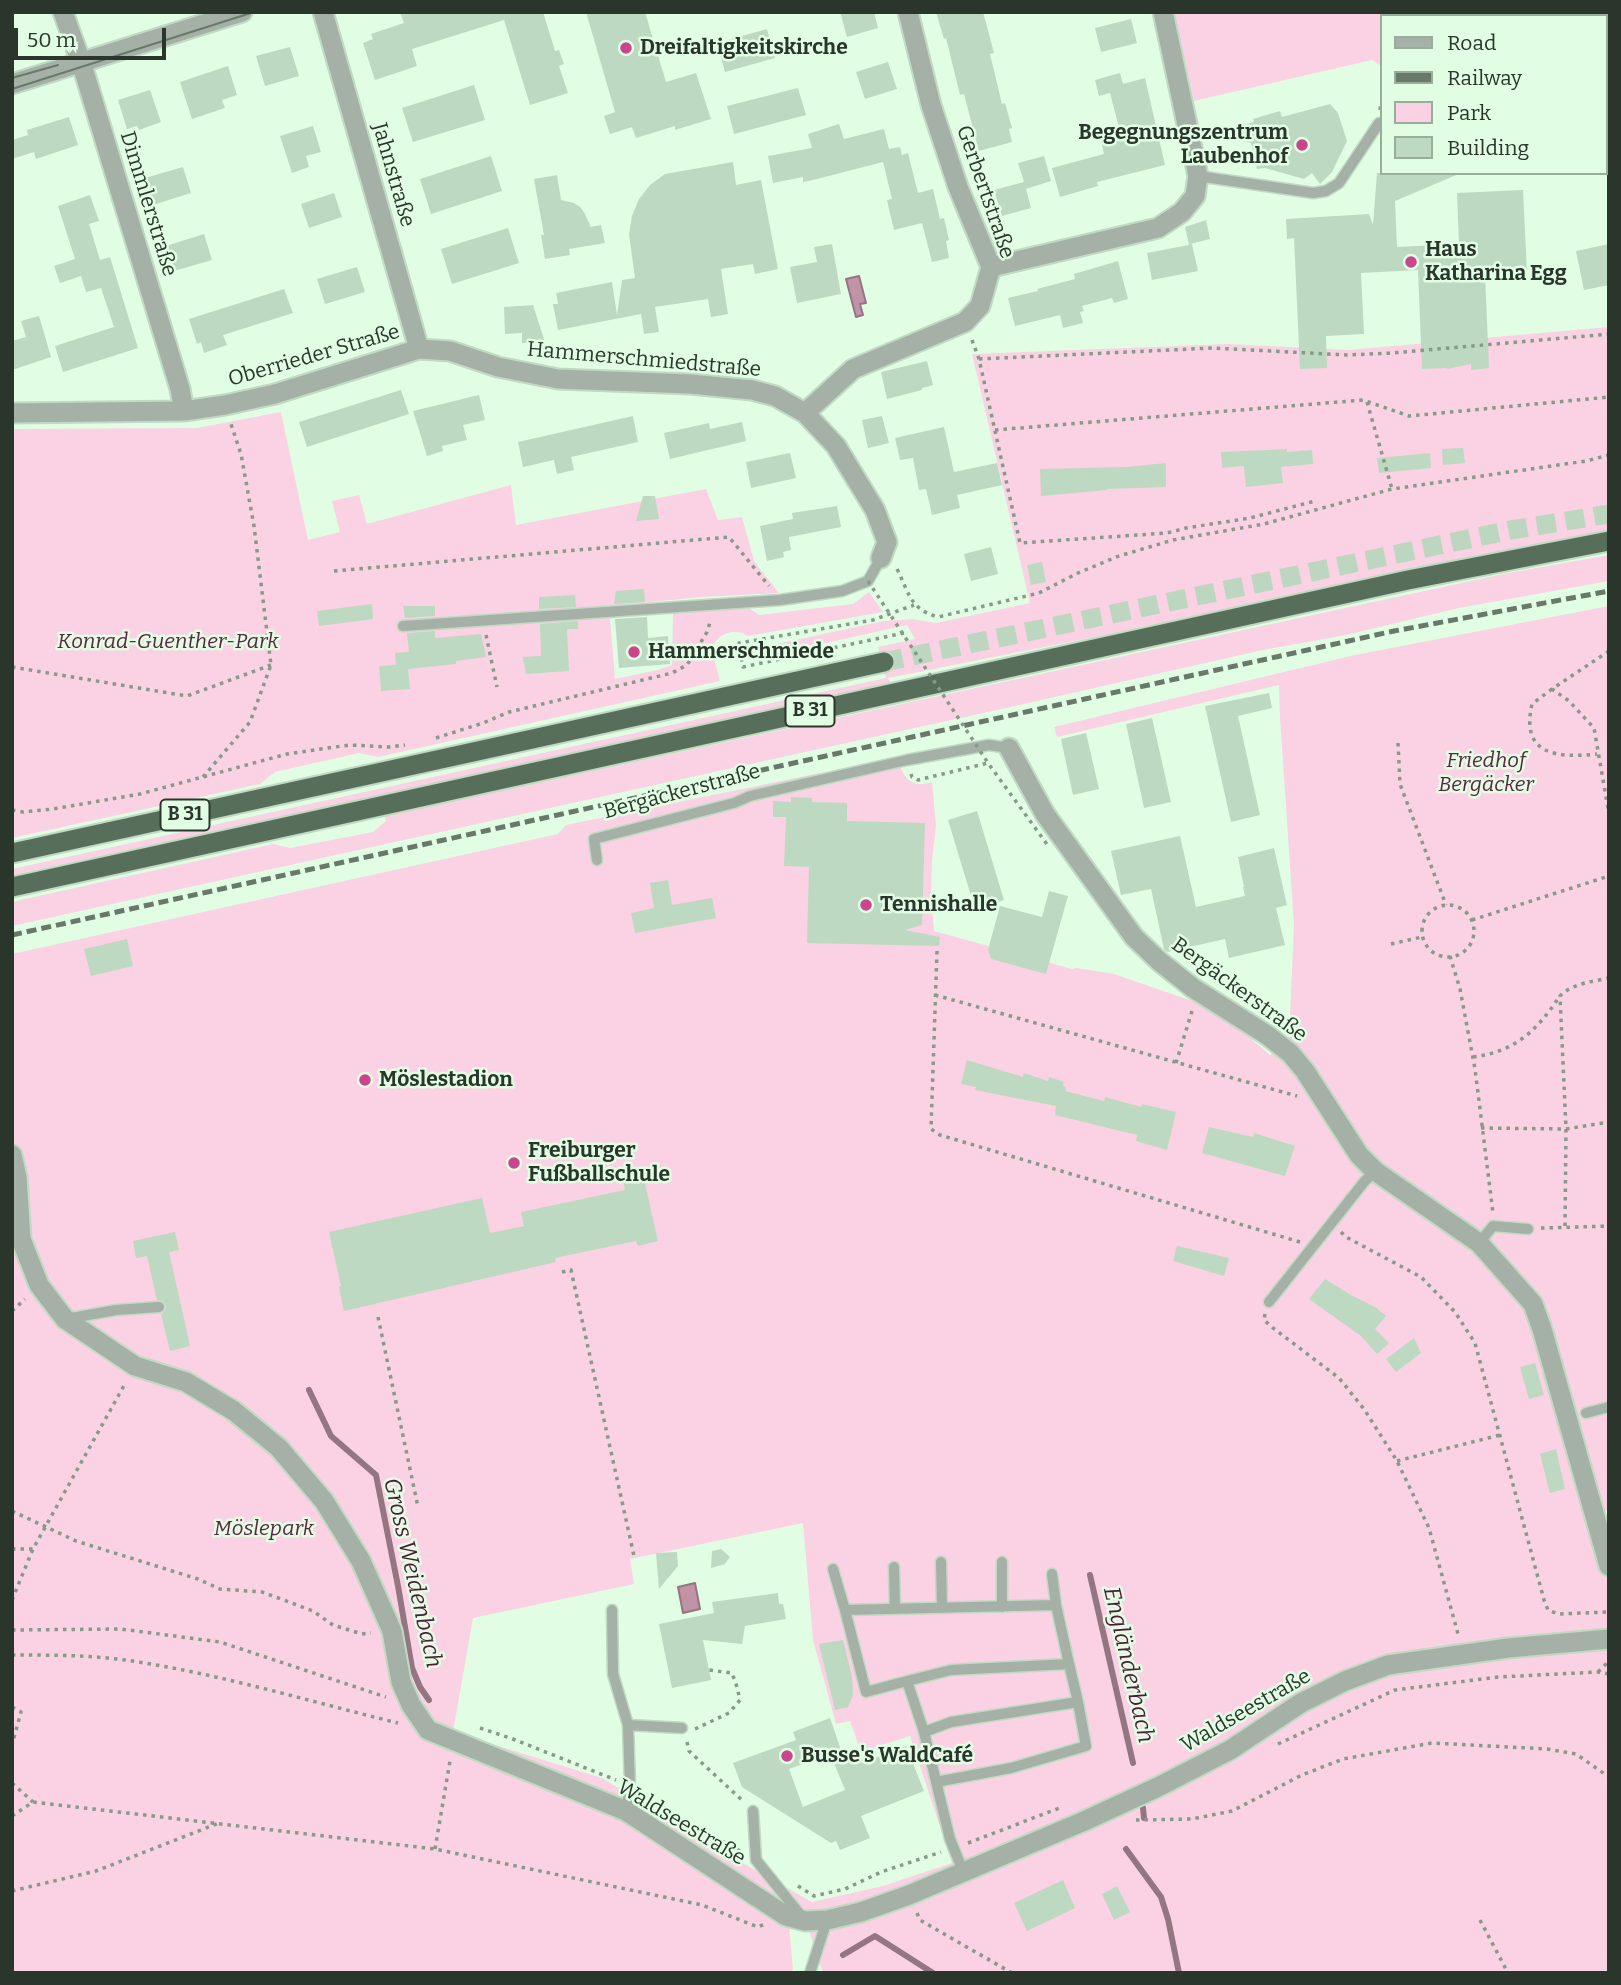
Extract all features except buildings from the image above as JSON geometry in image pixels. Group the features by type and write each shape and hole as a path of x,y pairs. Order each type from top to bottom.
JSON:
{"highway":[{"name":"B 31","path":"12,887 1408,580 1609,541"},
{"name":"B 31","path":"12,853 884,662"}],"street":[{"name":"Dimmlerstraße","path":"64,12 180,389 184,411"},
{"path":"12,85 242,12"},
{"name":"Jahnstraße","path":"323,12 419,349"},
{"name":"Gerbertstraße","path":"908,12 931,105 958,187 991,267 979,306 965,322"},
{"path":"991,267 1158,228 1182,212 1195,196 1198,176 1163,12"},
{"path":"804,413 853,369 965,322"},
{"name":"Oberrieder Straße","path":"12,413 184,411 225,405 275,394 419,349"},
{"name":"Hammerschmiedstraße","path":"419,349 450,351 498,367 558,379 690,384 752,390 775,396 804,413 836,446 875,510 887,542 881,558"},
{"name":"Bergäckerstraße","path":"1009,748 1050,821 1134,937 1159,961 1202,994 1290,1053 1305,1071 1359,1155 1375,1171 1479,1243 1534,1304 1609,1566"},
{"path":"12,1155 17,1177 21,1239 39,1285 65,1319 135,1366 187,1381 233,1411 279,1448 324,1501 360,1561 392,1631 401,1682 411,1705 428,1730"},
{"name":"Waldseestraße","path":"428,1730 626,1811 796,1918 827,1920 909,1895 1082,1822 1230,1750 1300,1703 1345,1681 1388,1665 1495,1649 1609,1639"}],"lane":[{"path":"1198,176 1313,193 1326,191 1339,183 1379,123"},
{"name":"Hammerschmiedstraße","path":"869,581 881,558"},
{"path":"403,626 780,600 842,591 869,581"},
{"name":"Bergäckerstraße","path":"597,860 594,839 734,803 750,796 907,760 989,745 1009,748"},
{"path":"1269,1301 1375,1171"},
{"path":"1479,1243 1493,1226 1528,1229"},
{"path":"65,1319 116,1310 159,1307"},
{"path":"1586,1413 1609,1407"},
{"path":"1002,1562 1002,1606"},
{"path":"941,1563 942,1608"},
{"path":"894,1567 895,1609"},
{"path":"833,1569 866,1692 951,1670 1069,1664"},
{"path":"936,1782 1011,1768 1086,1746 1052,1574"},
{"path":"845,1610 1056,1605"},
{"path":"612,1610 613,1674 628,1725 630,1786 626,1811"},
{"path":"907,1681 924,1732 950,1839 963,1871"},
{"path":"924,1732 951,1722 1079,1702"},
{"path":"628,1725 682,1728"},
{"path":"753,1811 756,1860 796,1918"},
{"path":"810,1973 827,1920"}],"path":[{"path":"965,322 979,359 1020,543 1167,533 1250,518 1315,501"},
{"path":"979,359 1213,348 1347,355 1393,354 1609,334"},
{"path":"995,430 1363,400 1409,416 1609,397"},
{"path":"1367,402 1392,489"},
{"path":"202,778 250,722 271,665 254,526 241,454 225,405"},
{"path":"881,558 898,569 914,605 924,613 938,617 1039,593 1101,563 1173,540 1264,524 1392,489 1586,461 1609,455"},
{"path":"334,571 729,537 780,600"},
{"path":"869,581 988,763 1049,846"},
{"path":"904,633 743,667 739,643 873,620 914,605"},
{"path":"430,740 509,712 672,673 687,665 697,650 707,632 715,606"},
{"path":"482,620 497,687"},
{"path":"1598,754 1555,755 1542,749 1534,738 1528,719 1532,704 1609,651"},
{"path":"12,667 187,696 271,665"},
{"path":"1552,689 1569,701 1594,728 1609,814"},
{"path":"1398,743 1400,784 1446,905"},
{"path":"12,810 23,813 54,810 140,794 287,754 349,745 389,747 409,744"},
{"path":"928,777 988,763"},
{"path":"1602,778 1609,777"},
{"path":"1472,920 1609,876"},
{"path":"1446,905 1458,906 1472,920 1473,939 1467,948 1450,956 1435,954 1427,948 1421,927 1430,912 1446,905"},
{"path":"1391,944 1422,937"},
{"path":"937,951 931,1129 940,1135 1299,1241 1312,1248"},
{"path":"1450,956 1460,989 1472,1058 1493,1205 1493,1226"},
{"path":"1472,1058 1506,1048 1522,1040 1534,1031 1567,988 1609,978"},
{"path":"1176,1063 1195,1002 1202,994"},
{"path":"935,995 1307,1100 1321,1097"},
{"path":"1560,996 1566,1129 1565,1226"},
{"path":"1481,1128 1566,1129 1609,1122"},
{"path":"1331,1224 1346,1237 1421,1278 1455,1312 1475,1343 1548,1610 1559,1614 1609,1612"},
{"path":"1528,1229 1609,1226"},
{"path":"562,1272 571,1270 634,1556"},
{"path":"1269,1301 1264,1320 1339,1378 1364,1409 1397,1461 1429,1528 1458,1634"},
{"path":"379,1317 418,1507"},
{"path":"12,1600 33,1549 135,1366"},
{"path":"1397,1461 1500,1435"},
{"path":"12,1511 76,1541 198,1579 220,1589 262,1592 313,1611 333,1625 362,1634 392,1631"},
{"path":"12,1549 33,1549"},
{"path":"12,1630 121,1629 220,1642 411,1705"},
{"path":"12,1655 124,1660 213,1677 428,1730"},
{"path":"1598,1672 1609,1661"},
{"path":"682,1728 692,1730 729,1713 740,1700 732,1673 709,1670"},
{"path":"1272,1747 1395,1690 1498,1677 1598,1672 1609,1674"},
{"path":"12,1707 21,1712 12,1745"},
{"path":"682,1728 690,1751 753,1811"},
{"path":"435,1849 454,1741"},
{"path":"1130,1820 1192,1819 1232,1811 1302,1775 1343,1759 1432,1743 1535,1748 1576,1754 1609,1777"},
{"path":"12,1783 33,1802 435,1849 702,1905 758,1927 796,1918"},
{"path":"12,1816 33,1802"},
{"path":"12,1891 96,1871 221,1823"},
{"path":"909,1895 920,1920 1012,1973"},
{"path":"1480,1920 1508,1973"}],"green space":[{"path":"1174,12 1454,12 1380,14 1380,65 1372,60 1194,101"},
{"path":"1609,327 1609,530 1402,570 1100,636 888,678 891,684 12,875 12,869 886,678 878,647 915,639 907,625 749,660 745,656 749,650 884,621 912,619 936,623 1030,603 972,354 1228,344 1348,350"},
{"name":"Konrad-Guenther-Park","path":"281,412 308,540 340,532 332,501 359,495 367,524 511,485 516,525 706,489 718,520 742,517 754,561 779,593 609,606 615,679 672,665 673,611 749,608 759,615 853,604 869,592 883,612 748,636 737,632 726,634 717,641 713,652 720,681 378,757 359,753 275,772 260,784 12,838 12,429 197,428"},
{"path":"1609,555 1609,581 1459,608 1346,635 1263,650 12,926 12,902 273,844 290,848 373,832 386,821 385,816 1508,573"},
{"path":"1609,606 1609,1510 1604,1511 1609,1531 1609,1973 823,1973 809,1931 789,1926 793,1969 790,1973 12,1973 12,954 558,834 566,825 898,757 908,780 918,784 932,782 936,826 931,895 934,931 1072,969 1114,974 1201,1004 1229,1020 1270,1055 1289,1038 1294,925 1279,685 1057,737 1054,727 1355,655","holes":["803,1523 813,1640 836,1724 850,1721 861,1752 910,1736 952,1863 883,1886 812,1902 602,1778 453,1732 473,1618 634,1584 630,1559"]}],"shaded area":[{"path":"859,276 866,303 860,304 863,315 856,317 846,279"},
{"path":"695,1583 700,1609 683,1613 678,1587"}],"waterway":[{"name":"Gross Weidenbach","path":"309,1390 331,1436 376,1475 412,1668 429,1700"},
{"name":"Engländerbach","path":"1090,1575 1133,1763"},
{"name":"Engländerbach","path":"1143,1808 1144,1818"},
{"name":"Engländerbach","path":"1126,1849 1161,1897 1179,1973"},
{"path":"843,1955 875,1936 933,1973"}],"tunnel":[{"path":"884,662 1511,530 1609,514"}],"tram line":[{"path":"12,89 254,12"},
{"path":"12,78 58,65"}],"railway":[{"path":"12,935 1394,631 1609,591"}],"place":[{"name":"Dreifaltigkeitskirche","path":"626,48"},
{"name":"Begegnungszentrum Laubenhof","path":"1302,145"},
{"name":"Haus Katharina Egg","path":"1411,262"},
{"name":"Hammerschmiede","path":"634,652"},
{"name":"Tennishalle","path":"866,905"},
{"name":"Möslestadion","path":"365,1080"},
{"name":"Freiburger Fußballschule","path":"514,1163"},
{"name":"Busse's WaldCafé","path":"787,1756"}],"park label":[{"name":"Friedhof Bergäcker","path":"1486,773"},
{"name":"Möslepark","path":"264,1529"}]}
